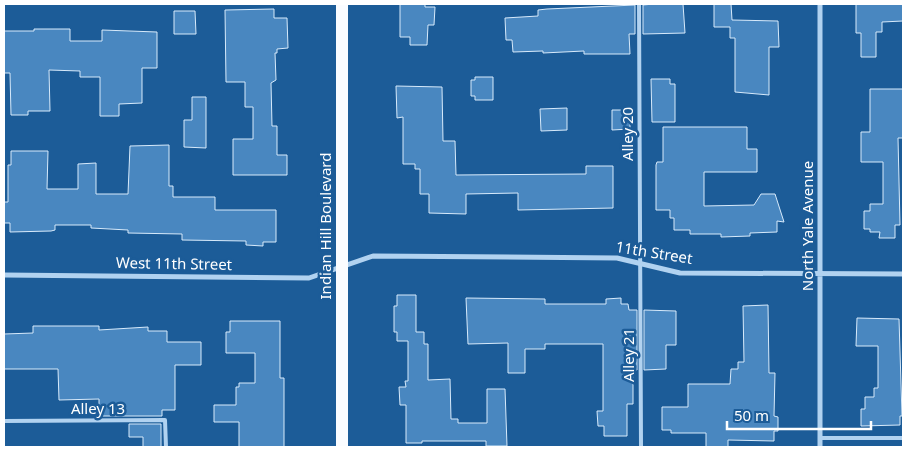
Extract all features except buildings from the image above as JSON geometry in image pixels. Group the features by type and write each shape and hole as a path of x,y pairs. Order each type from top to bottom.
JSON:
{"main road":[{"name":"Indian Hill Boulevard","path":"342,4 342,447"}],"street":[{"name":"North Yale Avenue","path":"820,4 820,447"},
{"name":"11th Street","path":"342,267 373,256 617,258 680,273 903,274"},
{"name":"West 11th Street","path":"4,275 310,278 342,267"}],"lane":[{"name":"Alley 20","path":"639,4 640,263"},
{"name":"Alley 21","path":"640,263 641,447"},
{"name":"Alley 13","path":"4,421 165,420 166,447"},
{"path":"820,438 903,438"}]}
